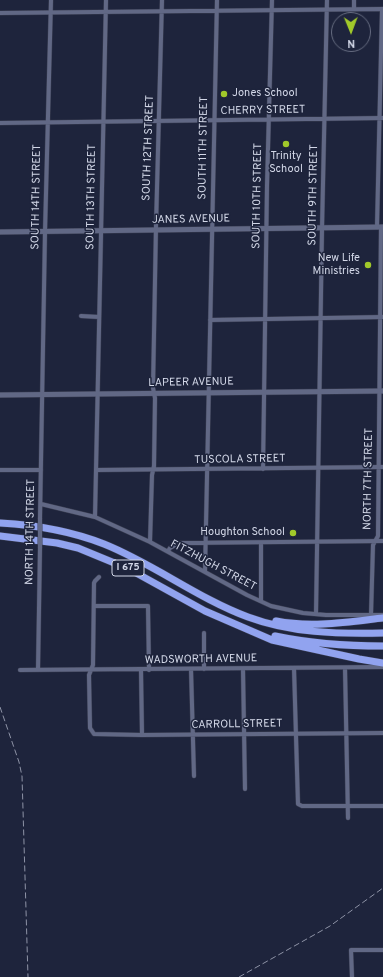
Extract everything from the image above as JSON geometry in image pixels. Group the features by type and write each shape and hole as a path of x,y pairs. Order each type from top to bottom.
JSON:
{"highway":[{"name":"I 675","path":"0,523 64,531 104,544 238,613 272,624 315,632 348,634 383,633"},
{"name":"I 675","path":"0,536 57,542 78,548 130,569 205,610 246,628 278,637 323,644 383,646"},
{"path":"238,613 282,622 303,624 355,621 383,616"},
{"path":"246,628 272,640 284,643 360,659 383,662"}],"street":[{"name":"SOUTH 14TH STREET","path":"42,394 51,0"},
{"name":"SOUTH 13TH STREET","path":"95,517 106,0"},
{"name":"SOUTH 12TH STREET","path":"150,542 152,475 154,466 156,230 162,0"},
{"name":"SOUTH 11TH STREET","path":"205,572 217,0"},
{"name":"SOUTH 10TH STREET","path":"263,469 266,230 272,0"},
{"name":"SOUTH 9TH STREET","path":"316,614 320,318 327,0"},
{"path":"354,0 354,9"},
{"path":"0,13 383,9"},
{"name":"NORTH 7TH STREET","path":"371,615 373,545 378,536 381,467 382,317 380,227 383,9"},
{"name":"CHERRY STREET","path":"0,123 381,118"},
{"name":"JANES AVENUE","path":"0,232 266,230 380,227"},
{"path":"81,316 99,317"},
{"path":"210,320 382,317"},
{"name":"LAPEER AVENUE","path":"0,395 381,391"},
{"name":"NORTH 14TH STREET","path":"38,670 42,394"},
{"name":"TUSCOLA STREET","path":"97,470 381,467"},
{"path":"0,470 41,470"},
{"name":"FITZHUGH STREET","path":"41,504 95,517 150,542 261,601 286,610 316,614 383,616"},
{"path":"168,552 170,548 179,543 383,541"},
{"path":"261,542 261,601"},
{"path":"90,670 93,665 94,583 98,577"},
{"path":"94,606 148,606 149,670"},
{"path":"204,633 204,669"},
{"name":"WADSWORTH AVENUE","path":"20,670 383,667"},
{"path":"294,668 297,802 302,806 383,806"},
{"path":"345,668 348,818"},
{"path":"191,669 194,776"},
{"path":"243,669 245,788"},
{"name":"CARROLL STREET","path":"90,670 90,728 92,733 142,735 383,733"},
{"path":"141,670 142,735"},
{"path":"352,977 351,950 383,950"}],"railway":[{"path":"0,707 19,762 22,776 28,977"},
{"path":"239,977 330,926 383,888"}],"place":[{"name":"Jones School","path":"224,94"},
{"name":"Trinity School","path":"286,144"},
{"name":"New Life Ministries","path":"368,265"},
{"name":"Houghton School","path":"293,533"}]}
